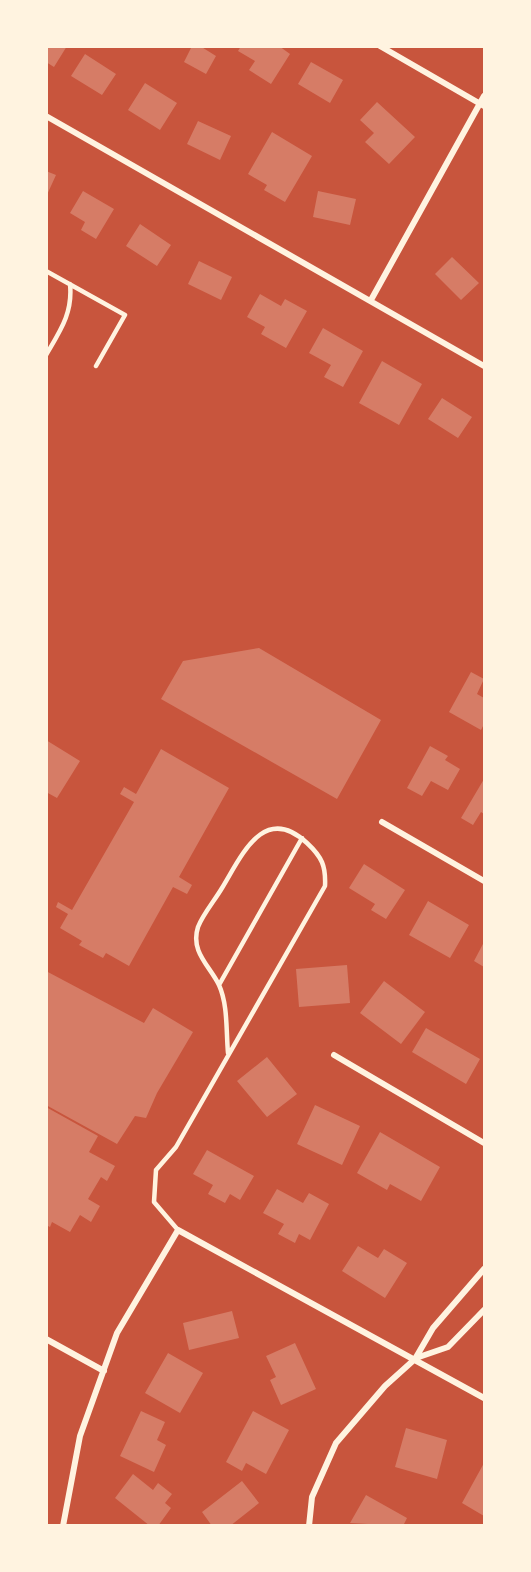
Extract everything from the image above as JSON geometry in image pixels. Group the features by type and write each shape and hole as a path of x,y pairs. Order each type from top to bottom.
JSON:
{"street":[{"path":"380,46 483,105"},
{"path":"371,300 483,105 484,96"},
{"path":"46,116 484,366"},
{"path":"382,822 484,881"},
{"path":"334,1055 484,1143"},
{"path":"63,1526 81,1436 117,1333 178,1230 484,1398"},
{"path":"309,1526 312,1497 336,1443 385,1386 415,1359 433,1328 484,1269"},
{"path":"415,1359 448,1347 484,1310"},
{"path":"46,1339 104,1371"}],"lane":[{"path":"46,271 125,315 96,366"},
{"path":"46,356 68,317 72,302 70,284"},
{"path":"178,1230 154,1202 156,1170 176,1147 325,886 326,871 321,856 302,838 277,828 259,833 248,846 198,927 196,944 203,963 219,985 224,1007 228,1053"},
{"path":"219,985 302,838"}],"building":[{"path":"46,46 67,46 54,67 46,62"},
{"path":"192,46 200,46 216,56 206,74 184,62"},
{"path":"241,46 279,46 290,54 271,84 249,70 255,61 238,51"},
{"path":"85,54 116,74 102,95 71,76"},
{"path":"311,62 343,80 330,103 298,84"},
{"path":"145,83 177,103 160,130 128,110"},
{"path":"377,102 415,137 389,164 365,142 374,133 360,120"},
{"path":"198,121 231,136 220,160 187,144"},
{"path":"272,132 312,156 285,202 264,190 267,185 248,174"},
{"path":"46,171 56,175 46,197"},
{"path":"83,191 114,209 96,239 81,230 85,222 70,213"},
{"path":"318,191 356,199 350,225 313,217"},
{"path":"140,224 171,245 157,266 126,246"},
{"path":"452,257 479,283 461,300 435,274"},
{"path":"199,261 232,277 221,300 188,284"},
{"path":"260,294 281,306 285,299 307,311 286,348 261,334 265,327 247,317"},
{"path":"323,328 363,351 343,387 324,377 331,365 309,353"},
{"path":"382,361 422,384 399,425 359,403"},
{"path":"442,398 472,417 458,438 428,419"},
{"path":"259,648 381,720 337,799 161,699 183,661"},
{"path":"471,672 484,679 477,694 484,698 484,724 481,730 449,712"},
{"path":"46,740 80,761 57,798 46,792"},
{"path":"430,746 448,756 445,760 460,769 448,790 431,781 422,796 407,788"},
{"path":"161,749 229,788 179,877 192,885 187,894 173,887 129,966 106,953 103,958 79,945 82,941 60,928 68,914 56,907 58,902 72,910 134,802 120,794 124,787 136,794"},
{"path":"484,779 484,814 481,812 473,825 461,818"},
{"path":"364,864 405,890 386,919 371,910 375,904 349,888"},
{"path":"428,901 469,925 450,958 409,935"},
{"path":"484,942 484,967 474,961"},
{"path":"347,965 350,1003 299,1007 296,969"},
{"path":"46,971 144,1023 153,1008 193,1032 157,1093 146,1118 135,1116 117,1144 46,1105"},
{"path":"384,981 425,1012 401,1044 360,1013"},
{"path":"426,1028 480,1059 466,1084 412,1052"},
{"path":"267,1057 297,1094 267,1117 237,1081"},
{"path":"315,1105 360,1126 342,1165 297,1144"},
{"path":"46,1107 98,1136 89,1152 115,1166 107,1181 101,1177 88,1199 100,1206 91,1222 80,1215 70,1232 52,1222 50,1227 46,1225"},
{"path":"380,1132 440,1167 421,1201 390,1184 387,1190 357,1173"},
{"path":"207,1150 254,1176 240,1200 230,1194 225,1203 208,1194 213,1185 193,1174"},
{"path":"277,1189 303,1203 309,1193 329,1204 310,1240 299,1234 295,1243 278,1234 284,1224 263,1213"},
{"path":"358,1246 378,1258 384,1249 407,1263 385,1298 342,1271"},
{"path":"232,1311 239,1338 189,1350 183,1323"},
{"path":"295,1343 316,1389 281,1405 270,1380 276,1377 266,1356"},
{"path":"168,1353 203,1373 180,1413 145,1393"},
{"path":"141,1411 165,1422 157,1440 166,1445 154,1472 120,1456"},
{"path":"253,1411 289,1430 266,1474 246,1463 242,1471 226,1462"},
{"path":"406,1428 447,1440 437,1479 395,1467"},
{"path":"484,1463 484,1516 462,1503"},
{"path":"133,1474 153,1490 158,1483 172,1494 165,1503 171,1508 158,1526 150,1526 115,1498"},
{"path":"242,1481 259,1503 230,1526 212,1526 202,1512"},
{"path":"366,1495 407,1518 403,1526 350,1523"}]}
